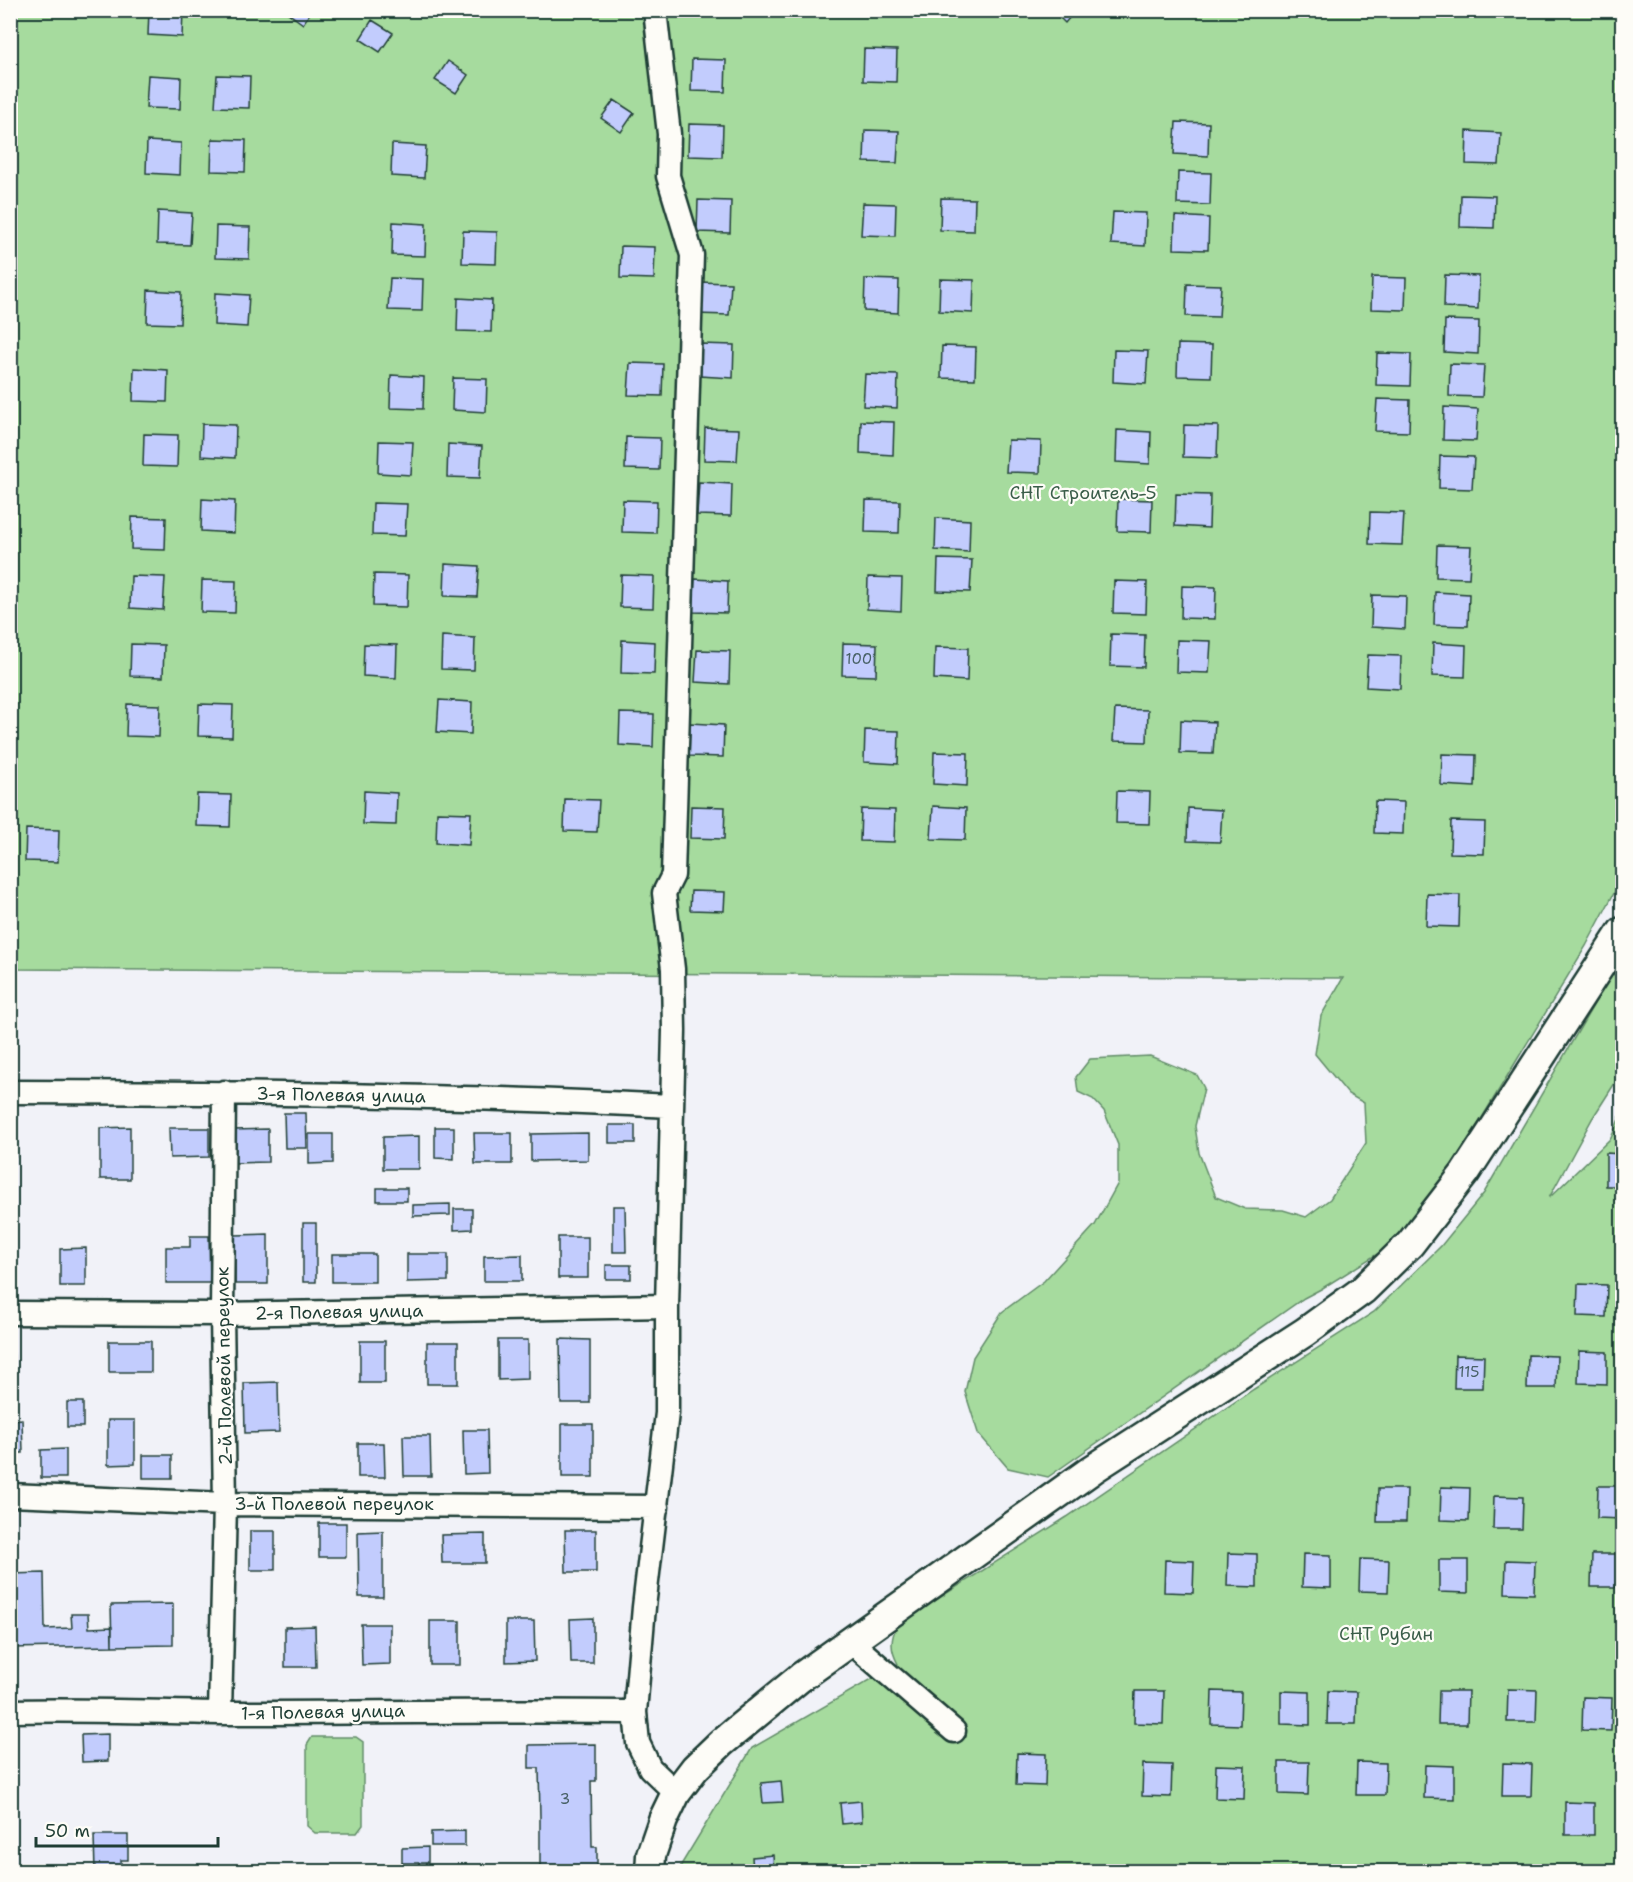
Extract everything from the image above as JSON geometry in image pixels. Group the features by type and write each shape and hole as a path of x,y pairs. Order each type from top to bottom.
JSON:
{"street":[{"path":"655,10 669,134 668,176 692,255 673,875 664,893 673,969 674,1031 667,1306 667,1413 644,1607 635,1712 638,1743 650,1768 676,1793"},
{"path":"650,1863 663,1820 676,1793 695,1768 721,1743 801,1677 1093,1469 1305,1332 1363,1290 1410,1244 1465,1173 1623,932"},
{"name":"3-я Полевая улица","path":"10,1092 224,1092 539,1100 671,1106"},
{"name":"2-й Полевой переулок","path":"220,1713 225,1504 222,1314 224,1092"},
{"name":"2-я Полевая улица","path":"10,1313 222,1314 667,1306"},
{"name":"3-й Полевой переулок","path":"10,1495 225,1504 657,1507"},
{"path":"850,1642 954,1731"},
{"name":"1-я Полевая улица","path":"10,1711 65,1709 220,1713 503,1710 635,1712"}],"green space":[{"name":"СНТ Строитель-5","path":"11,11 1622,11 1622,878 1586,946 1480,1121 1426,1205 1395,1243 1304,1298 1048,1477 1008,1468 978,1433 965,1392 973,1357 1002,1312 1044,1281 1095,1225 1118,1183 1118,1145 1104,1111 1093,1099 1078,1092 1076,1077 1090,1059 1150,1056 1197,1075 1204,1088 1195,1126 1199,1153 1216,1197 1245,1209 1283,1210 1306,1217 1330,1199 1366,1143 1364,1103 1348,1094 1315,1054 1321,1016 1343,978 11,969"},
{"name":"СНТ Рубин","path":"1622,956 1622,1072 1592,1119 1549,1198 1611,1138 1622,1112 1622,1871 681,1872 681,1865 752,1748 898,1664 892,1644 898,1624 1067,1517 1254,1389 1374,1312 1441,1246 1484,1193"},
{"path":"312,1737 356,1737 363,1742 363,1825 357,1833 315,1833 307,1826 307,1745"}],"building":[{"path":"10,10 16,10 15,31 10,31"},
{"path":"149,10 183,10 182,37 148,35"},
{"path":"284,10 312,10 303,24"},
{"path":"440,10 459,10 453,19"},
{"path":"1052,10 1076,10 1065,23"},
{"path":"372,20 393,33 380,52 360,39"},
{"path":"864,49 897,50 896,82 863,81"},
{"path":"692,59 726,60 725,92 691,91"},
{"path":"448,61 468,75 456,93 435,80"},
{"path":"148,75 181,77 180,109 146,108"},
{"path":"217,75 250,76 249,108 215,107"},
{"path":"614,100 634,113 621,132 601,118"},
{"path":"1176,122 1209,123 1208,156 1174,154"},
{"path":"689,124 723,125 722,157 688,156"},
{"path":"865,130 899,131 897,163 864,162"},
{"path":"1467,131 1501,133 1499,165 1466,164"},
{"path":"212,139 246,140 245,172 211,171"},
{"path":"147,141 181,143 180,175 146,173"},
{"path":"392,144 426,146 424,178 391,176"},
{"path":"1178,172 1211,173 1210,205 1177,204"},
{"path":"1461,195 1495,196 1494,228 1460,227"},
{"path":"941,198 975,199 974,231 940,230"},
{"path":"698,200 731,201 730,233 697,232"},
{"path":"863,203 896,204 895,236 861,235"},
{"path":"158,211 192,213 190,245 157,244"},
{"path":"1113,212 1146,213 1145,246 1111,244"},
{"path":"1175,216 1209,218 1208,250 1174,249"},
{"path":"393,222 426,224 425,256 392,255"},
{"path":"216,226 250,227 249,259 215,258"},
{"path":"463,231 497,232 496,264 462,263"},
{"path":"621,246 655,247 654,279 620,278"},
{"path":"1445,275 1479,276 1478,309 1444,307"},
{"path":"1372,277 1406,278 1405,310 1371,309"},
{"path":"390,278 423,279 422,311 388,310"},
{"path":"865,279 899,280 898,313 864,311"},
{"path":"940,279 974,280 973,313 939,311"},
{"path":"697,282 731,283 729,315 696,314"},
{"path":"1187,284 1221,285 1219,317 1186,316"},
{"path":"148,290 181,292 180,324 147,323"},
{"path":"215,293 249,295 247,327 214,325"},
{"path":"458,298 492,300 491,332 457,331"},
{"path":"1445,320 1479,321 1478,354 1444,352"},
{"path":"700,344 734,345 733,378 699,376"},
{"path":"1178,344 1212,345 1211,377 1177,376"},
{"path":"942,346 976,347 975,379 941,378"},
{"path":"1114,350 1148,351 1146,384 1113,382"},
{"path":"1377,353 1411,354 1410,386 1376,385"},
{"path":"630,363 663,364 662,396 628,395"},
{"path":"1450,364 1484,365 1482,397 1449,396"},
{"path":"134,368 168,370 167,402 133,401"},
{"path":"865,374 898,375 897,408 863,406"},
{"path":"391,375 424,377 423,409 390,408"},
{"path":"453,378 487,379 486,412 452,410"},
{"path":"1377,399 1410,400 1409,432 1375,431"},
{"path":"1444,407 1478,409 1476,441 1443,440"},
{"path":"861,421 894,422 893,455 860,453"},
{"path":"202,424 236,425 235,458 201,456"},
{"path":"1184,425 1218,426 1217,458 1183,457"},
{"path":"705,428 739,429 737,461 704,460"},
{"path":"1117,430 1151,432 1150,464 1116,462"},
{"path":"144,434 178,435 177,467 143,466"},
{"path":"626,437 660,438 659,470 625,469"},
{"path":"1008,440 1041,441 1040,473 1006,472"},
{"path":"379,441 413,442 411,475 378,473"},
{"path":"448,444 482,446 480,478 447,477"},
{"path":"1440,456 1474,457 1472,489 1439,488"},
{"path":"699,482 732,484 731,516 697,515"},
{"path":"1176,494 1210,495 1209,528 1175,526"},
{"path":"202,499 235,501 234,533 201,531"},
{"path":"1118,499 1152,500 1151,532 1117,531"},
{"path":"623,500 657,501 656,533 622,532"},
{"path":"866,500 900,501 899,533 865,532"},
{"path":"373,503 407,504 405,536 372,535"},
{"path":"1370,512 1404,513 1402,545 1369,544"},
{"path":"132,517 166,518 165,550 131,549"},
{"path":"936,518 970,520 969,552 935,550"},
{"path":"1437,545 1471,546 1469,578 1436,577"},
{"path":"938,559 972,560 970,592 937,591"},
{"path":"445,564 479,566 477,597 444,596"},
{"path":"374,574 408,575 407,607 373,606"},
{"path":"621,575 654,576 653,608 620,607"},
{"path":"131,576 165,577 163,610 130,608"},
{"path":"868,577 902,578 901,611 867,609"},
{"path":"695,579 728,581 727,613 693,612"},
{"path":"202,580 236,581 235,613 201,612"},
{"path":"1114,581 1147,582 1146,614 1113,613"},
{"path":"1182,586 1216,587 1215,619 1181,618"},
{"path":"1435,592 1469,594 1468,626 1434,625"},
{"path":"1372,595 1406,596 1405,629 1371,627"},
{"path":"1111,634 1145,635 1144,667 1110,666"},
{"path":"442,636 475,638 474,670 441,669"},
{"path":"622,640 655,642 654,674 621,673"},
{"path":"1177,640 1211,641 1209,673 1176,672"},
{"path":"843,643 877,644 876,676 842,675"},
{"path":"1433,643 1466,645 1465,677 1432,676"},
{"path":"131,644 164,645 163,677 130,676"},
{"path":"364,644 397,645 396,678 363,676"},
{"path":"935,647 968,648 967,681 934,679"},
{"path":"697,650 730,651 729,684 695,682"},
{"path":"1368,655 1401,656 1400,689 1366,687"},
{"path":"439,700 472,702 471,734 437,732"},
{"path":"127,704 160,705 159,737 126,736"},
{"path":"199,704 233,705 232,737 198,736"},
{"path":"1115,709 1148,710 1147,742 1113,741"},
{"path":"620,713 654,714 653,747 619,745"},
{"path":"1181,720 1215,722 1213,754 1180,753"},
{"path":"690,723 724,725 723,757 689,756"},
{"path":"865,730 899,731 898,764 864,762"},
{"path":"934,752 968,753 967,786 933,784"},
{"path":"1442,754 1476,755 1475,787 1441,785"},
{"path":"364,791 397,793 396,825 363,824"},
{"path":"1117,791 1150,792 1149,824 1116,823"},
{"path":"197,794 231,795 230,827 196,826"},
{"path":"565,799 599,800 597,832 564,831"},
{"path":"1375,801 1404,802 1403,834 1374,833"},
{"path":"691,806 725,807 724,839 690,838"},
{"path":"933,806 966,808 965,840 931,839"},
{"path":"1188,808 1222,810 1220,842 1187,841"},
{"path":"861,809 895,810 894,842 860,841"},
{"path":"437,812 471,813 469,845 436,843"},
{"path":"1451,821 1485,822 1484,854 1450,853"},
{"path":"26,829 59,830 58,862 25,861"},
{"path":"691,891 725,892 724,911 690,910"},
{"path":"1427,894 1460,895 1459,927 1426,926"},
{"path":"284,1113 306,1113 307,1148 285,1148"},
{"path":"609,1125 635,1125 635,1143 609,1143"},
{"path":"130,1127 130,1179 100,1179 100,1128"},
{"path":"435,1127 454,1127 454,1159 435,1158"},
{"path":"169,1128 209,1128 209,1157 170,1158"},
{"path":"268,1129 268,1162 233,1163 233,1130"},
{"path":"10,1130 15,1130 15,1156 10,1156"},
{"path":"474,1133 512,1133 512,1164 475,1164"},
{"path":"588,1133 588,1160 531,1161 531,1134"},
{"path":"309,1134 333,1134 333,1163 309,1164"},
{"path":"419,1136 419,1169 383,1169 383,1137"},
{"path":"1606,1153 1622,1154 1622,1186 1606,1186"},
{"path":"377,1188 407,1188 407,1201 377,1201"},
{"path":"450,1204 450,1215 413,1216 413,1205"},
{"path":"613,1206 625,1206 626,1252 613,1252"},
{"path":"454,1209 472,1209 472,1229 454,1230"},
{"path":"303,1223 316,1223 316,1282 303,1282"},
{"path":"268,1234 268,1284 235,1284 235,1235"},
{"path":"190,1236 209,1236 210,1283 166,1283 166,1247 190,1247"},
{"path":"558,1237 588,1237 588,1278 558,1278"},
{"path":"86,1248 86,1286 60,1286 60,1249"},
{"path":"10,1253 13,1253 13,1281 10,1281"},
{"path":"332,1254 375,1254 375,1282 332,1282"},
{"path":"407,1254 448,1254 448,1281 407,1282"},
{"path":"522,1255 522,1281 484,1281 484,1256"},
{"path":"606,1265 631,1265 631,1279 606,1279"},
{"path":"1578,1284 1607,1285 1606,1317 1577,1316"},
{"path":"560,1339 590,1340 590,1403 561,1403"},
{"path":"498,1340 528,1340 528,1379 498,1380"},
{"path":"109,1341 151,1341 151,1372 109,1372"},
{"path":"360,1341 385,1341 385,1383 360,1383"},
{"path":"427,1342 458,1342 458,1384 427,1384"},
{"path":"10,1345 13,1345 14,1372 10,1373"},
{"path":"1579,1351 1607,1352 1607,1384 1578,1383"},
{"path":"1455,1355 1484,1356 1483,1388 1454,1388"},
{"path":"1528,1355 1557,1356 1556,1388 1527,1388"},
{"path":"278,1382 279,1432 245,1433 244,1383"},
{"path":"67,1402 83,1402 83,1427 67,1427"},
{"path":"22,1419 23,1453 10,1453 10,1420"},
{"path":"108,1420 135,1420 135,1464 108,1465"},
{"path":"562,1424 593,1424 593,1477 562,1477"},
{"path":"463,1430 487,1430 488,1473 464,1474"},
{"path":"403,1436 430,1436 431,1476 404,1476"},
{"path":"358,1443 384,1443 385,1477 358,1477"},
{"path":"66,1449 66,1478 41,1478 41,1450"},
{"path":"143,1455 172,1455 172,1478 143,1478"},
{"path":"1598,1486 1622,1486 1622,1519 1597,1518"},
{"path":"1441,1487 1470,1488 1469,1521 1440,1520"},
{"path":"1378,1489 1407,1489 1406,1522 1377,1522"},
{"path":"1494,1496 1523,1497 1522,1529 1493,1529"},
{"path":"319,1523 346,1523 346,1557 319,1557"},
{"path":"565,1530 596,1530 596,1572 566,1572"},
{"path":"250,1531 275,1531 275,1570 250,1570"},
{"path":"383,1531 383,1597 359,1597 358,1532"},
{"path":"485,1534 485,1563 442,1563 441,1535"},
{"path":"1228,1553 1257,1554 1257,1587 1227,1586"},
{"path":"1303,1554 1331,1555 1331,1588 1302,1587"},
{"path":"1592,1554 1621,1554 1620,1587 1591,1587"},
{"path":"1360,1559 1389,1560 1388,1592 1359,1591"},
{"path":"1165,1560 1194,1561 1193,1593 1164,1592"},
{"path":"1439,1560 1468,1560 1468,1593 1439,1592"},
{"path":"1506,1560 1535,1561 1534,1594 1505,1593"},
{"path":"44,1573 45,1629 72,1628 71,1614 88,1614 89,1628 112,1627 112,1646 10,1648 10,1574"},
{"path":"173,1604 173,1645 112,1646 111,1605"},
{"path":"593,1618 593,1663 571,1663 570,1619"},
{"path":"430,1621 460,1621 460,1665 430,1665"},
{"path":"506,1621 534,1621 535,1661 506,1662"},
{"path":"361,1624 390,1624 390,1664 362,1665"},
{"path":"315,1626 316,1667 285,1667 285,1627"},
{"path":"1508,1689 1537,1690 1536,1722 1507,1722"},
{"path":"1135,1691 1164,1691 1163,1724 1134,1723"},
{"path":"1212,1691 1241,1692 1240,1725 1211,1724"},
{"path":"1281,1691 1310,1692 1310,1725 1281,1724"},
{"path":"1328,1691 1357,1692 1356,1724 1327,1724"},
{"path":"1439,1691 1468,1691 1467,1724 1438,1724"},
{"path":"1583,1697 1612,1698 1611,1731 1582,1730"},
{"path":"108,1734 108,1761 82,1762 81,1735"},
{"path":"596,1744 596,1781 591,1781 592,1847 597,1847 597,1872 530,1872 530,1866 540,1866 540,1817 539,1768 529,1768 529,1745"},
{"path":"1017,1753 1046,1754 1045,1786 1016,1785"},
{"path":"1279,1762 1309,1762 1308,1795 1279,1794"},
{"path":"1357,1762 1386,1763 1385,1795 1356,1795"},
{"path":"1503,1763 1532,1764 1531,1796 1502,1796"},
{"path":"1143,1764 1172,1765 1171,1797 1142,1796"},
{"path":"1216,1765 1245,1766 1244,1799 1215,1798"},
{"path":"1425,1765 1454,1766 1454,1799 1424,1798"},
{"path":"781,1781 783,1802 763,1803 761,1783"},
{"path":"861,1801 862,1822 842,1824 840,1803"},
{"path":"1565,1802 1594,1803 1594,1835 1565,1835"},
{"path":"465,1831 465,1846 431,1846 431,1832"},
{"path":"94,1835 128,1835 128,1860 121,1860 121,1872 95,1872"},
{"path":"428,1847 428,1863 402,1863 402,1848"},
{"path":"773,1855 774,1872 753,1872 752,1857"}]}
